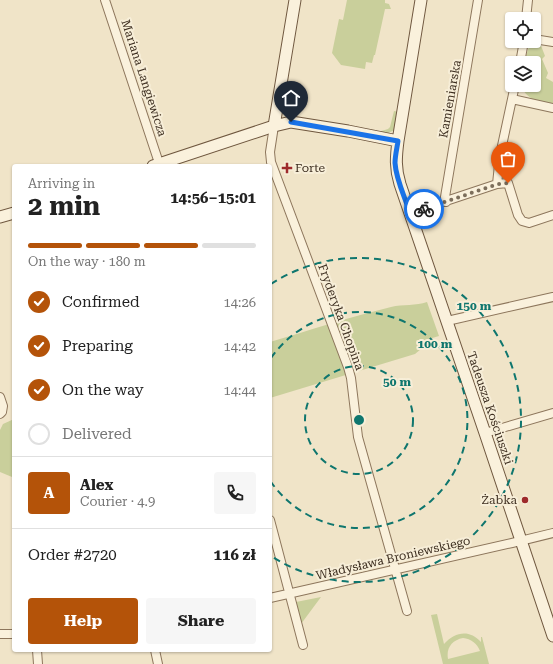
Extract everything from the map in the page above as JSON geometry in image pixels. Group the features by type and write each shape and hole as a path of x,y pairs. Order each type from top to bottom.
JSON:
{"street":[{"name":"Mariana Langiewicza","path":"105,0 158,164"},
{"path":"274,126 295,0"},
{"name":"Tadeusza Kościuszki","path":"422,0 398,141 395,163 396,170 521,541 549,612 553,636"},
{"name":"Kamieniarska","path":"446,202 445,197 478,0"},
{"path":"527,12 528,0"},
{"path":"541,40 553,42"},
{"path":"498,184 500,155 514,92"},
{"path":"512,99 553,108"},
{"path":"161,164 274,126 291,122 398,141"},
{"name":"Fryderyka Chopina","path":"272,164 270,152 274,126"},
{"name":"Fryderyka Chopina","path":"272,165 348,366 351,378 358,437 407,611"},
{"path":"410,213 498,184 508,183 518,215 522,221 529,223 553,215"},
{"path":"0,217 12,214"},
{"path":"447,321 553,297"},
{"path":"0,397 3,406 0,414"},
{"path":"485,432 553,413"},
{"path":"272,527 304,645"},
{"name":"Władysława Broniewskiego","path":"272,598 521,541 553,532"},
{"path":"0,634 12,634"},
{"path":"37,652 38,664"},
{"path":"155,652 158,664"}],"green space":[{"path":"347,0 385,0 385,3 389,4 391,9 385,9 375,55 372,63 366,62 365,69 341,65 332,53 339,19 343,20"},
{"path":"541,46 545,56 542,59 548,73 546,78 553,82 553,103 550,104 532,99 525,92 541,92 541,56 526,56 528,48 541,48"},
{"path":"394,111 399,112 395,130 388,133 378,132 390,127"},
{"path":"427,302 439,336 419,342 421,349 415,354 272,397 272,341 376,311 396,306"},
{"path":"12,420 12,477 0,472 0,430 3,424"},
{"path":"321,597 301,624 296,602"},
{"path":"437,614 444,644 453,637 462,634 472,635 481,642 482,637 489,664 443,664 431,615","holes":["459,639 471,640 480,651 448,659 448,651 451,645"]}],"way so far":[{"path":"424,209 498,184 508,183"}],"place":[{"name":"Forte","path":"287,168"},
{"name":"Żabka","path":"525,500"}],"route":[{"path":"291,122 398,141 395,163 396,170 410,213 424,209"}]}
